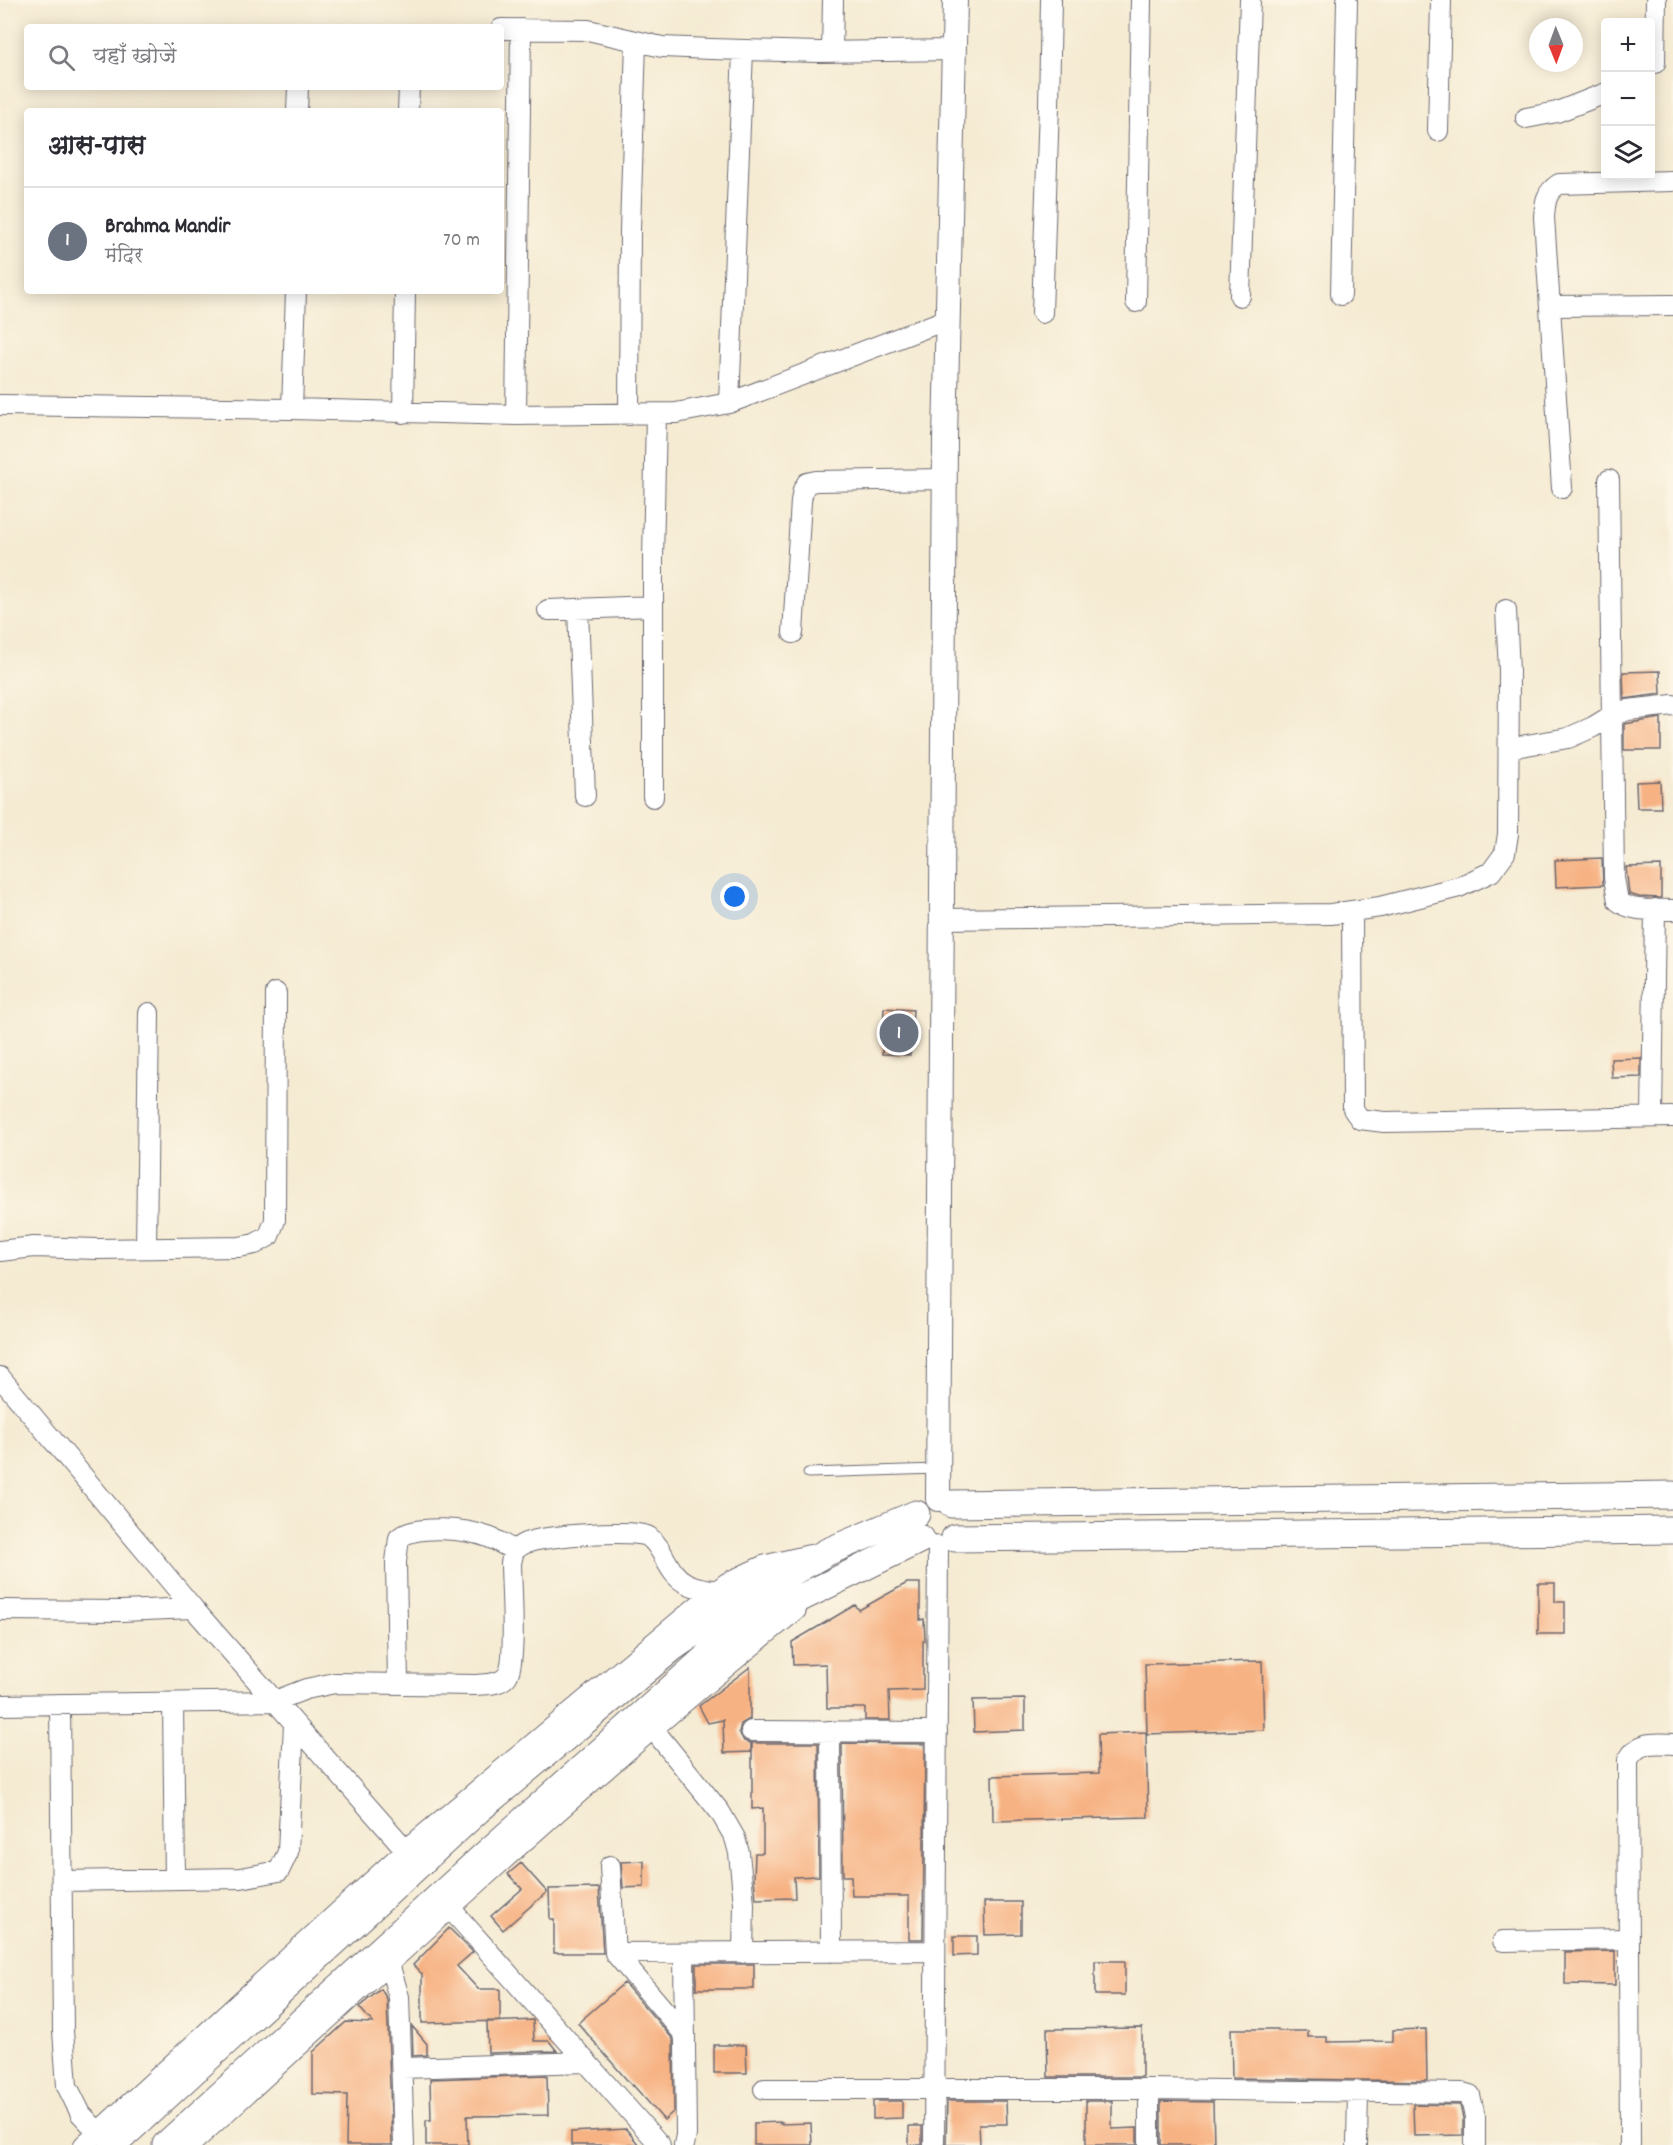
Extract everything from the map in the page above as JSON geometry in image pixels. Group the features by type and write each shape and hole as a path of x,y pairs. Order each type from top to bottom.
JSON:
{"main road":[{"path":"98,2141 478,1810 672,1648 733,1606 827,1552 937,1523 1673,1495"},
{"path":"166,2145 719,1646 776,1610 824,1587 937,1523 1673,1530"}],"street":[{"path":"832,52 833,0"},
{"path":"934,2145 945,479 955,0"},
{"path":"1042,313 1051,0"},
{"path":"1136,302 1141,0"},
{"path":"1240,296 1250,0"},
{"path":"1341,295 1347,0"},
{"path":"1438,131 1441,0"},
{"path":"1656,0 1660,62"},
{"path":"504,28 588,30 662,47 832,52 954,50"},
{"path":"516,415 521,29"},
{"path":"629,415 630,230 636,42"},
{"path":"729,403 742,50"},
{"path":"297,108 298,90"},
{"path":"408,108 409,90"},
{"path":"1526,118 1557,112 1601,95"},
{"path":"1562,488 1544,217 1545,200 1551,189 1559,184 1673,181"},
{"path":"292,409 296,294"},
{"path":"403,413 405,294"},
{"path":"1550,306 1673,305"},
{"path":"0,405 516,415 676,413 729,403 948,319"},
{"path":"653,797 656,414"},
{"path":"793,633 801,501 807,483 945,479"},
{"path":"1609,480 1614,878 1618,902 1625,906 1664,910 1652,1117"},
{"path":"548,610 653,606"},
{"path":"578,609 585,796"},
{"path":"941,919 1331,914 1423,897 1459,887 1491,872 1505,853 1508,834 1509,672 1506,610"},
{"path":"1509,748 1568,738 1611,716 1629,710 1673,705"},
{"path":"1352,911 1353,1109 1360,1119 1384,1122 1673,1117"},
{"path":"0,1251 34,1247 239,1247 255,1244 269,1236 274,1220 276,993"},
{"path":"146,1248 148,1013"},
{"path":"0,1377 193,1608 406,1850"},
{"path":"398,1684 396,1562 399,1538 405,1533 416,1530 466,1532 488,1537 514,1550"},
{"path":"0,1705 275,1701 306,1689 335,1683 499,1683 507,1677 512,1659 511,1563 514,1550 526,1543 557,1536 630,1533 646,1535 655,1543 675,1575 687,1584 717,1591"},
{"path":"60,1704 63,2031 68,2086 73,2101 98,2141 406,1850 717,1591 727,1583 763,1566 827,1552"},
{"path":"190,2145 449,1908 727,1665 824,1587"},
{"path":"0,1610 122,1611 193,1608"},
{"path":"173,1703 175,1879"},
{"path":"62,1881 241,1878 279,1871 288,1852 294,1724"},
{"path":"653,1729 720,1812 735,1838 739,1853 744,1904 743,1953"},
{"path":"751,1731 937,1732"},
{"path":"830,1731 831,1952"},
{"path":"1630,2145 1628,1760 1633,1751 1645,1744 1673,1744"},
{"path":"610,1866 615,1953 685,2035"},
{"path":"449,1908 660,2145"},
{"path":"1503,1941 1629,1939"},
{"path":"615,1953 935,1951"},
{"path":"684,1954 687,2135 684,2145"},
{"path":"388,1964 399,1997 404,2145"},
{"path":"403,2068 586,2062"},
{"path":"764,2089 1149,2089 1463,2093 1470,2095 1475,2117 1475,2145"},
{"path":"1149,2089 1149,2145"},
{"path":"1357,2145 1358,2091"}],"lane":[{"path":"808,1473 938,1468"}],"building":[{"path":"1660,671 1661,694 1624,699 1623,672"},
{"path":"1661,718 1661,750 1624,750 1624,724"},
{"path":"1660,781 1661,808 1637,808 1636,782"},
{"path":"1602,858 1603,885 1556,887 1555,860"},
{"path":"1661,866 1661,898 1629,894 1626,867"},
{"path":"884,1008 913,1010 910,1055 882,1054"},
{"path":"1641,1058 1641,1077 1612,1078 1611,1059"},
{"path":"907,1583 920,1583 920,1620 924,1619 925,1641 923,1641 923,1690 889,1691 890,1720 865,1720 865,1708 827,1708 826,1664 793,1665 792,1642 855,1605 859,1610"},
{"path":"1538,1583 1555,1583 1555,1602 1565,1602 1565,1634 1538,1634"},
{"path":"1262,1661 1264,1730 1147,1734 1145,1664"},
{"path":"750,1667 750,1719 741,1724 739,1732 744,1741 751,1743 751,1752 724,1753 723,1720 708,1723 699,1706"},
{"path":"1025,1699 1025,1730 974,1732 973,1700"},
{"path":"1146,1732 1148,1817 993,1821 992,1776 1099,1773 1098,1734"},
{"path":"752,1743 818,1743 819,1876 794,1877 795,1898 756,1899 755,1853 763,1853 763,1808 752,1809"},
{"path":"842,1743 925,1744 923,1939 909,1939 909,1896 852,1896 851,1876 843,1876"},
{"path":"644,1861 644,1887 623,1888 621,1862"},
{"path":"521,1863 547,1892 503,1930 491,1916 522,1889 508,1874"},
{"path":"599,1888 603,1953 554,1953 554,1919 550,1919 549,1889"},
{"path":"984,1902 1021,1902 1021,1934 985,1935"},
{"path":"449,1928 473,1952 457,1966 478,1989 500,1989 500,2021 422,2023 422,1974 413,1965"},
{"path":"954,1936 977,1936 977,1955 954,1956"},
{"path":"1615,1951 1615,1985 1565,1984 1565,1952"},
{"path":"1095,1961 1125,1961 1125,1995 1095,1995"},
{"path":"696,1964 754,1964 754,1989 696,1989"},
{"path":"624,1983 673,2039 674,2111 664,2120 578,2023"},
{"path":"381,1989 387,1999 392,2145 346,2145 347,2095 313,2094 313,2052 346,2022 373,2023 359,2007"},
{"path":"533,2020 534,2041 549,2041 557,2051 488,2053 487,2022"},
{"path":"412,2026 427,2044 427,2055 413,2056"},
{"path":"1142,2028 1142,2077 1048,2077 1047,2029"},
{"path":"1231,2029 1308,2031 1308,2037 1327,2037 1327,2042 1393,2041 1393,2030 1426,2029 1427,2081 1232,2078"},
{"path":"714,2045 746,2045 747,2073 714,2073"},
{"path":"547,2075 548,2115 467,2116 468,2145 426,2145 426,2120 431,2120 430,2079"},
{"path":"873,2101 902,2101 902,2118 873,2119"},
{"path":"947,2101 1006,2101 1007,2124 979,2124 980,2145 946,2145"},
{"path":"1086,2101 1112,2101 1112,2129 1137,2128 1137,2145 1086,2145"},
{"path":"1161,2101 1213,2102 1214,2145 1161,2145"},
{"path":"1413,2104 1460,2105 1463,2135 1414,2136"},
{"path":"782,2122 780,2124 811,2123 812,2145 754,2145 754,2123"},
{"path":"909,2126 922,2126 922,2145 909,2145"},
{"path":"626,2129 639,2145 571,2145 571,2132"}],"place":[{"name":"Brahma Mandir","path":"899,1033"}]}
